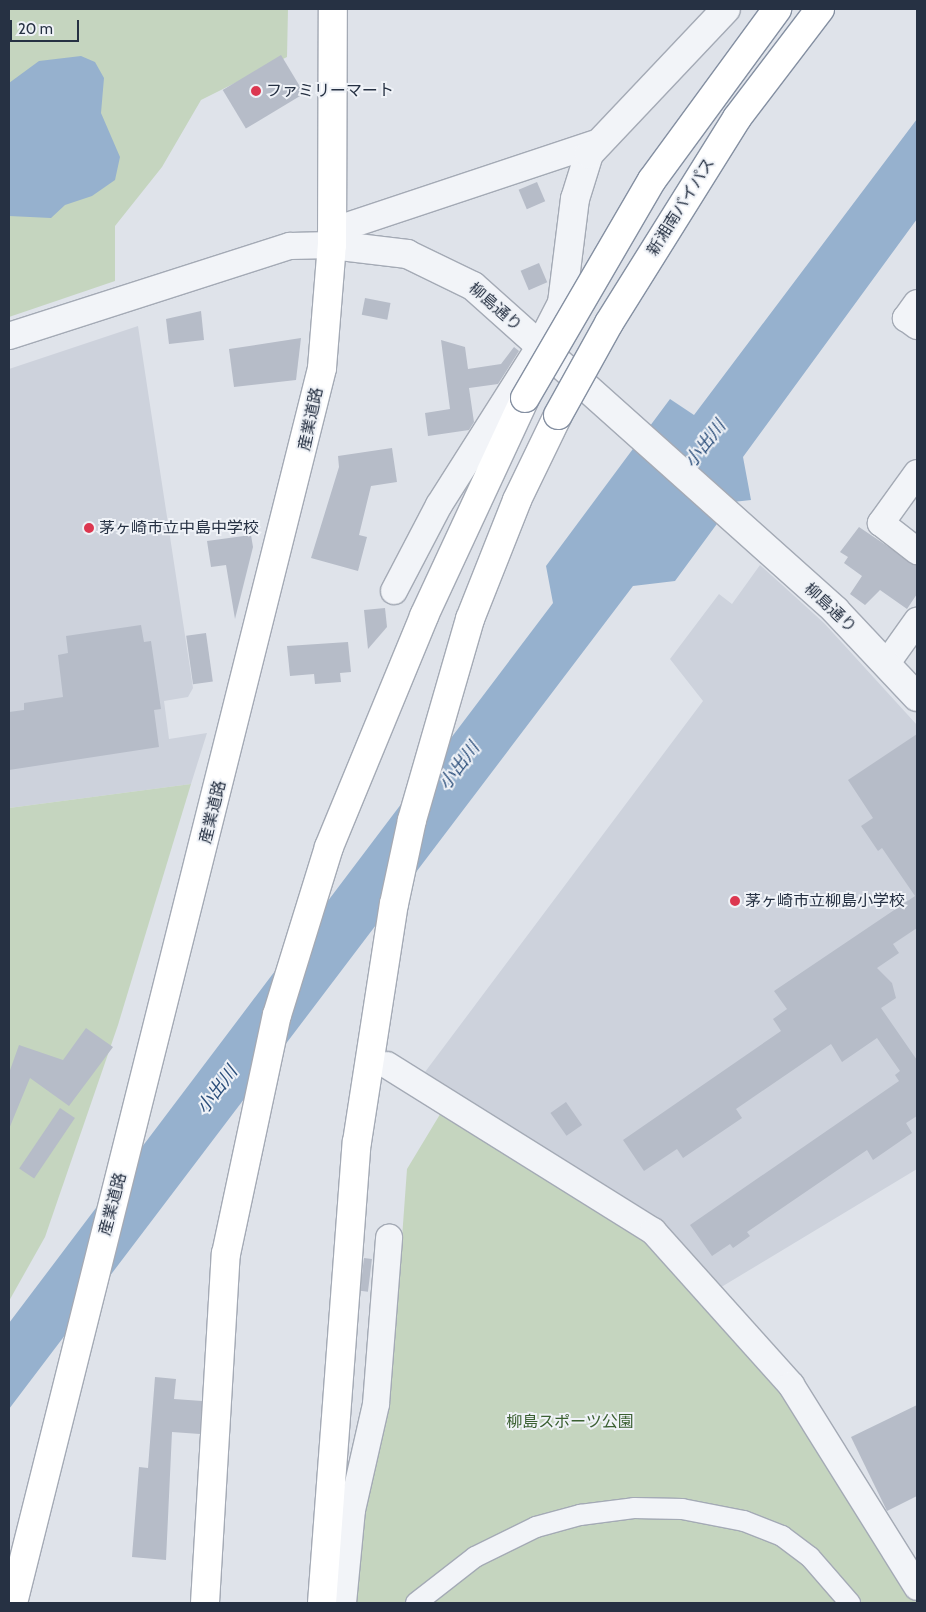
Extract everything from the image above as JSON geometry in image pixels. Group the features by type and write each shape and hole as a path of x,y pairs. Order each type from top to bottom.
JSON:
{"main road":[{"name":"産業道路","path":"13,1603 59,1410 146,1081 307,444 322,368 332,238 333,9"},
{"path":"205,1603 226,1254 277,1015 329,848 424,616 525,398 652,180 777,9"},
{"name":"新湘南バイパス","path":"322,1603 356,1142 394,904 412,820 470,619 517,500 558,415 609,323 737,118 820,9"}],"street":[{"path":"394,591 439,505 540,346 562,304 577,191 589,154 726,9"},
{"path":"9,336 290,246 332,238 599,142"},
{"name":"柳島通り","path":"332,238 407,254 448,270 473,286 738,524 887,663 917,697"},
{"path":"917,303 906,318 917,326"},
{"path":"917,473 881,523 917,551"},
{"path":"887,663 917,621"},
{"path":"388,1065 653,1230 791,1385 917,1587"},
{"path":"343,1603 352,1510 376,1404 389,1238"},
{"path":"416,1603 475,1557 536,1527 580,1515 634,1508 682,1509 744,1521 782,1536 810,1556 850,1603"}],"shaded area":[{"name":"茅ヶ崎市立中島中学校","path":"138,326 193,688 188,697 164,701 169,739 207,733 191,784 9,808 9,369"},
{"name":"茅ヶ崎市立柳島小学校","path":"760,565 824,623 917,725 917,1169 718,1289 422,1076 703,701 670,659 719,594 732,604"}],"green space":[{"path":"9,9 288,9 287,57 201,100 162,167 115,226 115,281 9,317"},
{"path":"191,784 118,1025 45,1237 9,1301 9,808"},
{"name":"柳島スポーツ公園","path":"442,1111 646,1235 784,1392 917,1603 353,1603 364,1514 390,1403 407,1169"}],"water":[{"path":"81,56 95,62 104,78 101,113 120,157 115,180 92,196 65,205 51,218 9,216 9,83 39,61"},
{"name":"小出川","path":"917,119 917,219 743,457 751,500 733,502 675,581 633,586 9,1409 9,1323 553,603 546,566 670,399 694,415"}],"building":[{"path":"281,55 304,94 246,129 223,90"},
{"path":"537,182 545,201 527,209 519,190"},
{"path":"539,263 547,282 529,290 521,271"},
{"path":"365,298 391,303 387,320 362,315"},
{"path":"201,311 204,340 169,344 166,319"},
{"path":"301,338 296,380 234,387 229,349"},
{"path":"441,340 465,347 468,369 501,364 514,347 519,351 498,384 469,388 474,422 469,430 428,436 425,413 450,409"},
{"path":"392,448 397,482 371,486 359,535 367,537 358,571 311,558 339,467 338,456"},
{"path":"859,527 917,566 917,594 907,609 880,590 865,605 850,594 862,576 844,563 848,557 840,552"},
{"path":"251,535 253,547 235,619 226,565 211,567 207,541"},
{"path":"385,608 387,627 368,649 364,610"},
{"path":"141,625 144,642 151,641 161,709 154,710 159,747 9,770 9,712 24,710 24,703 63,697 58,655 68,653 66,636"},
{"path":"206,633 213,682 193,684 186,636"},
{"path":"348,642 351,672 340,673 341,682 315,684 314,674 290,676 287,646"},
{"path":"917,734 917,928 893,944 899,953 877,968 892,983 896,998 881,1008 917,1060 917,1116 906,1123 912,1133 873,1160 867,1150 747,1232 750,1236 733,1248 730,1244 712,1256 690,1225 899,1081 895,1075 900,1071 877,1038 842,1062 831,1044 736,1109 742,1118 683,1158 677,1149 644,1171 623,1140 781,1031 773,1019 787,1009 774,991 915,896 882,848 878,851 861,826 873,818 848,780"},
{"path":"86,1028 113,1047 69,1106 30,1078 9,1129 9,1073 19,1045 63,1060"},
{"path":"566,1102 582,1125 566,1136 550,1113"},
{"path":"60,1108 75,1118 34,1179 19,1169"},
{"path":"364,1258 372,1259 368,1292 360,1291"},
{"path":"155,1377 176,1379 174,1399 202,1401 200,1434 172,1432 166,1560 132,1557 139,1467 148,1468"},
{"path":"917,1405 917,1496 887,1511 851,1437"}],"place":[{"name":"ファミリーマート","path":"256,91"},
{"name":"茅ヶ崎市立中島中学校","path":"89,528"},
{"name":"茅ヶ崎市立柳島小学校","path":"735,901"}]}
